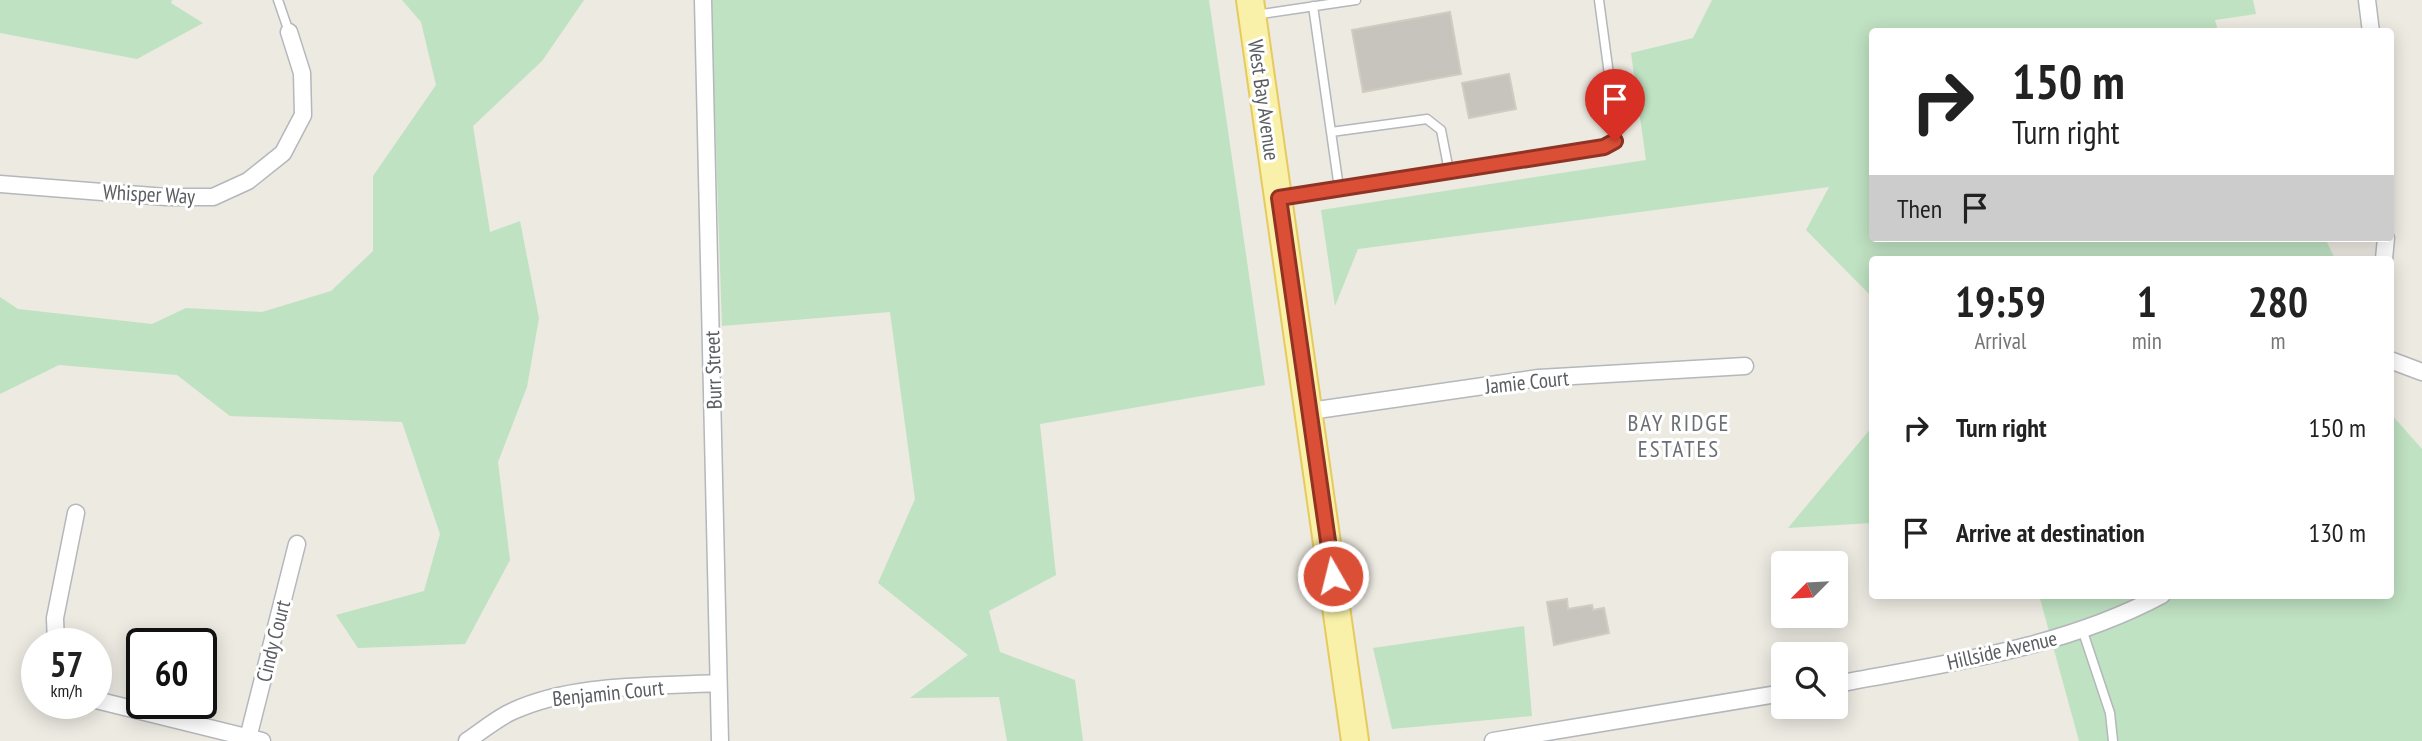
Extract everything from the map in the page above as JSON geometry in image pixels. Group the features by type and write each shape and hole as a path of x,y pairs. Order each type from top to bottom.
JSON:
{"main road":[{"name":"West Bay Avenue","path":"1251,8 1356,741"}],"street":[{"name":"Burr Street","path":"703,0 717,494 717,683 720,741"},
{"path":"2367,0 2370,28"},
{"name":"Whisper Way","path":"0,184 166,197 213,197 248,181 283,153 303,115 302,73 289,32"},
{"path":"2394,362 2422,372"},
{"name":"Jamie Court","path":"1310,411 1539,378 1745,366"},
{"path":"55,628 55,618 76,513"},
{"name":"Cindy Court","path":"255,739 297,544"},
{"name":"Hillside Avenue","path":"1848,682 2032,646 2083,632 2154,599"},
{"name":"Benjamin Court","path":"467,741 511,712 547,699 588,691 717,683"},
{"path":"1493,741 1771,695"},
{"path":"112,704 255,739"}],"lane":[{"path":"278,0 289,32"},
{"path":"1251,8 1313,6 1356,0"},
{"path":"1279,198 1604,147 1615,141 1599,0"},
{"path":"1313,6 1339,188"},
{"path":"1331,132 1427,118 1441,130 1449,171"},
{"path":"2083,632 2110,713 2113,741"}],"green space":[{"path":"0,0 172,0 171,3 203,23 137,59 0,33"},
{"path":"402,0 584,0 542,61 473,126 490,232 520,221 539,318 527,387 498,462 510,560 465,644 358,648 336,615 424,591 440,534 402,422 230,416 177,375 59,365 0,394 0,297 18,309 152,324 186,308 262,312 331,291 373,251 373,176 436,85 421,22"},
{"path":"711,0 1209,0 1265,385 1040,424 1056,575 989,611 1000,652 1075,680 1083,741 1007,741 999,697 910,698 968,655 878,583 915,499 890,312 722,326"},
{"path":"1712,0 2253,0 2256,14 2215,20 2217,28 1869,28 1869,242 2327,242 2334,256 1869,256 1869,294 1806,230 1829,187 1358,249 1335,306 1321,210 1646,160 1631,53 1693,38"},
{"path":"2394,417 2422,449 2422,741 2079,741 2040,599 2394,599"},
{"path":"1869,431 1869,523 1788,528"},
{"path":"1524,626 1532,716 1392,729 1373,648"}],"building":[{"path":"1450,12 1461,74 1363,92 1352,30"},
{"path":"1509,74 1516,109 1469,118 1462,83"},
{"path":"1567,599 1568,609 1592,605 1593,610 1604,608 1609,633 1554,645 1547,602"}],"district":[{"name":"BAY RIDGE ESTATES","path":"1679,435"}],"route":[{"path":"1333,576 1279,198 1604,147 1615,141"}]}
